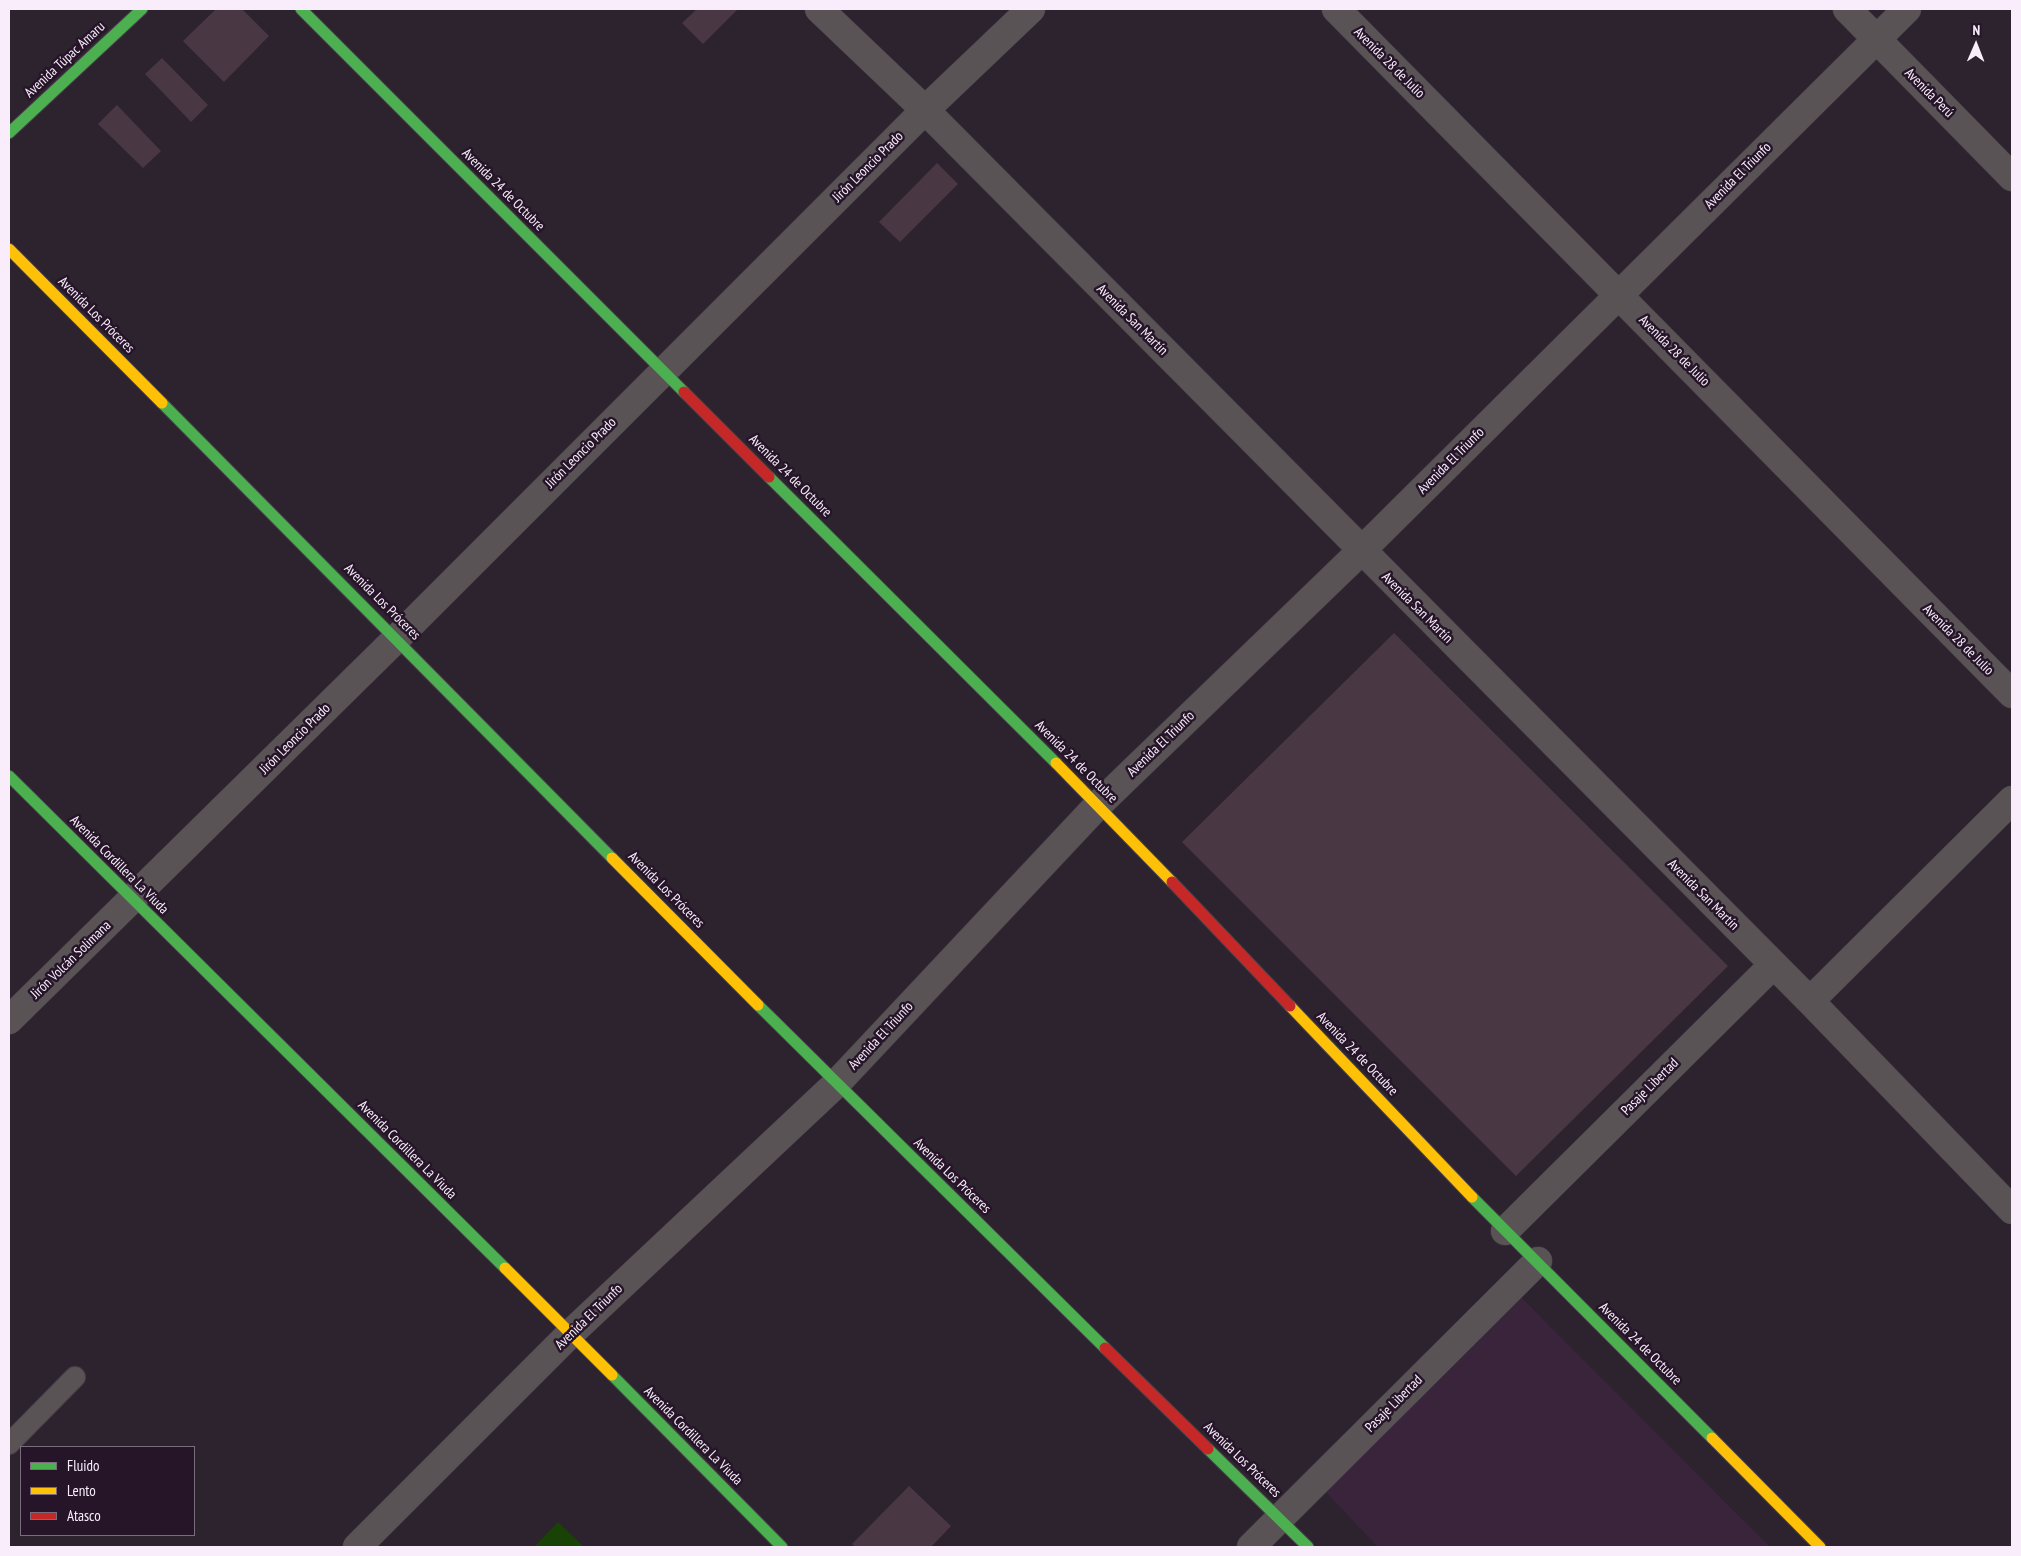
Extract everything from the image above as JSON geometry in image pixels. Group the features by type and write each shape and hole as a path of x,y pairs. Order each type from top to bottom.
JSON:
{"street":[{"name":"Avenida Túpac Amaru","path":"9,133 142,9"},
{"name":"Avenida 24 de Octubre","path":"301,9 1098,805 1506,1231 1538,1261 1820,1547"},
{"name":"Avenida San Martín","path":"819,9 925,110 1810,1001 2012,1210"},
{"name":"Jirón Leoncio Prado","path":"133,899 925,110 1031,9"},
{"name":"Avenida 28 de Julio","path":"1336,9 2012,694"},
{"name":"Avenida Perú","path":"1846,9 2012,177"},
{"name":"Avenida El Triunfo","path":"357,1547 571,1333 836,1084 1098,805 1361,551 1906,9"},
{"name":"Avenida Los Próceres","path":"9,248 397,638 836,1084 1308,1547"},
{"name":"Avenida Cordillera La Viuda","path":"9,776 571,1333 782,1547"},
{"path":"1810,1001 2012,800"},
{"name":"Jirón Volcán Solimana","path":"9,1020 133,899"},
{"name":"Pasaje Libertad","path":"1506,1231 1773,965"},
{"name":"Pasaje Libertad","path":"1251,1547 1538,1261"}],"lane":[{"path":"9,1444 75,1377"}],"shaded area":[{"path":"1516,1292 1770,1547 1378,1547 1323,1489"}],"green space":[{"path":"558,1522 584,1547 534,1547"}],"building":[{"path":"216,9 242,9 269,36 224,82 183,41"},
{"path":"697,9 738,9 703,44 682,23"},
{"path":"162,58 208,105 191,122 145,74"},
{"path":"117,105 161,151 143,168 98,124"},
{"path":"937,163 958,184 900,242 879,222"},
{"path":"1394,633 1728,966 1516,1176 1182,842"},
{"path":"909,1486 951,1526 931,1547 855,1547 852,1544"}],"traffic: fast":[{"path":"9,133 142,9"},
{"path":"301,9 684,392"},
{"path":"162,403 612,858"},
{"path":"769,477 1056,763"},
{"path":"9,776 505,1268"},
{"path":"758,1005 1105,1348"},
{"path":"1472,1197 1712,1438"},
{"path":"612,1375 782,1547"},
{"path":"1208,1449 1308,1547"}],"traffic: slow":[{"path":"9,249 162,403"},
{"path":"1056,763 1172,882"},
{"path":"612,858 758,1005"},
{"path":"1290,1006 1472,1197"},
{"path":"505,1268 612,1375"},
{"path":"1712,1438 1820,1547"}],"traffic: jam":[{"path":"684,392 769,477"},
{"path":"1172,882 1290,1006"},
{"path":"1105,1348 1208,1449"}]}
